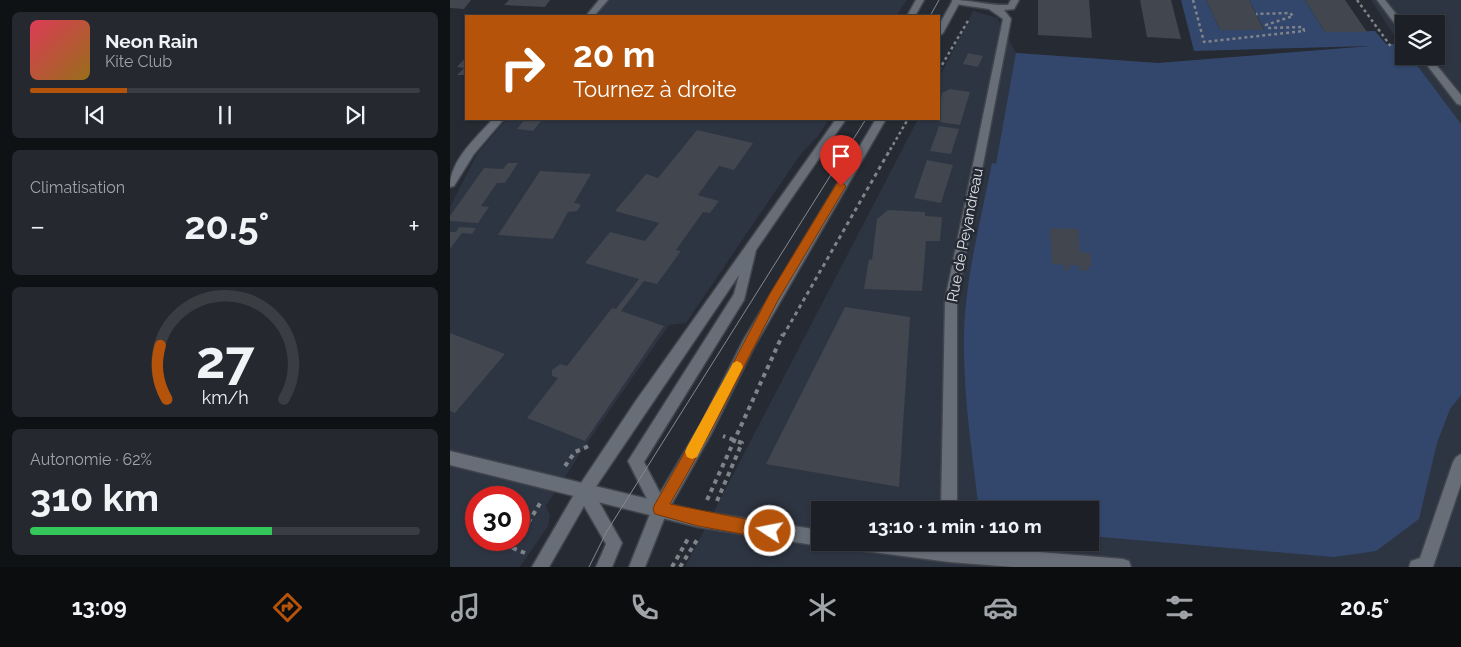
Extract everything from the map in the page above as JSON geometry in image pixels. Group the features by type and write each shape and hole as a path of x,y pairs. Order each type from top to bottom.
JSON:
{"street":[{"path":"591,15 604,0"},
{"path":"912,15 920,0"},
{"path":"940,32 957,0 994,8 1011,7 1015,0"},
{"path":"1382,0 1395,18"},
{"name":"Rue de Peyandreau","path":"949,501 951,300 1007,26 1005,14 994,8"},
{"path":"1431,65 1461,102"},
{"path":"450,183 470,151 498,120"},
{"path":"540,567 584,491 840,120"},
{"path":"637,567 660,509 706,429 773,299 880,120"},
{"path":"660,509 636,461 740,296 753,244"},
{"path":"450,458 698,519 811,537"},
{"path":"1417,567 1426,564 1461,462"},
{"path":"584,491 614,543 604,567"},
{"path":"976,551 1123,567"}],"path":[{"path":"1193,0 1204,42 1304,31 1303,27 1268,28 1266,25 1293,16 1290,13 1256,14"},
{"path":"1357,0 1392,48"},
{"path":"940,68 964,30 976,4"},
{"path":"672,567 736,441 775,349 907,120"},
{"path":"530,520 552,483 575,452 593,444 598,438"}],"shaded area":[{"path":"608,0 907,0 897,15 595,15"},
{"path":"1181,0 1206,0 1220,30 1264,29 1249,0 1305,0 1325,32 1375,31 1386,44 1395,44 1395,65 1417,65 1461,124 1461,395 1450,409 1437,443 1419,519 1376,551 1334,557 1099,537 1099,501 978,501 966,401 964,358 965,314 974,249 992,163 996,164 1016,53 1158,63 1371,46 1194,51"},
{"path":"1371,0 1461,0 1461,567 685,567 917,120 940,120 940,76 973,11 997,18 1016,53 1158,63 1395,44 1395,65 1445,65 1445,15 1395,15 1395,36"},
{"path":"506,120 828,120 818,136 800,155 686,323 669,325 585,446 546,506 550,515 548,526 520,567 450,567 450,207 477,154"}],"building":[{"path":"450,0 471,0 464,9 450,8"},
{"path":"509,0 550,0 545,7 504,5"},
{"path":"1038,0 1089,0 1092,38 1038,35"},
{"path":"1140,0 1171,0 1181,39 1147,37"},
{"path":"1206,0 1249,0 1264,30 1220,30"},
{"path":"1305,0 1345,0 1367,32 1325,32"},
{"path":"968,53 983,56 978,67 963,64"},
{"path":"465,58 465,75 457,75 464,68 457,67"},
{"path":"950,89 970,92 960,125 940,122 939,120 942,93"},
{"path":"524,120 541,121 533,131 517,129"},
{"path":"939,126 959,129 951,154 930,151"},
{"path":"697,130 753,143 734,170 719,166 698,195 719,201 710,213 703,212 676,250 681,251 657,284 644,281 621,311 664,326 585,441 527,418 558,378 552,376 552,370 560,364 567,366 612,308 616,309 639,279 585,263 610,232 645,241 659,223 615,211 646,174 658,178"},
{"path":"927,160 953,165 941,203 914,198"},
{"path":"508,163 518,163 505,183 497,183 481,206 489,207 478,223 450,221 450,216 484,168 503,169"},
{"path":"540,171 591,174 574,203 580,204 580,207 577,211 568,212 553,239 498,235"},
{"path":"888,210 925,212 925,216 942,217 940,241 926,241 922,291 864,289 869,259 872,260 877,219"},
{"path":"459,227 476,228 472,234 462,233 450,249 450,232 456,232"},
{"path":"1050,228 1078,229 1080,252 1090,253 1092,266 1088,266 1089,271 1079,270 1079,266 1069,265 1069,270 1064,270 1064,265 1052,264"},
{"path":"845,307 910,317 899,487 766,464"},
{"path":"450,333 505,354 455,413 450,411"}],"tram line":[{"path":"931,15 939,0"},
{"path":"589,567 607,531 865,120"}],"slow traffic":[{"path":"692,452 706,429 737,367"}],"route":[{"path":"770,531 698,519 660,509 706,429 773,299 841,186"}]}
